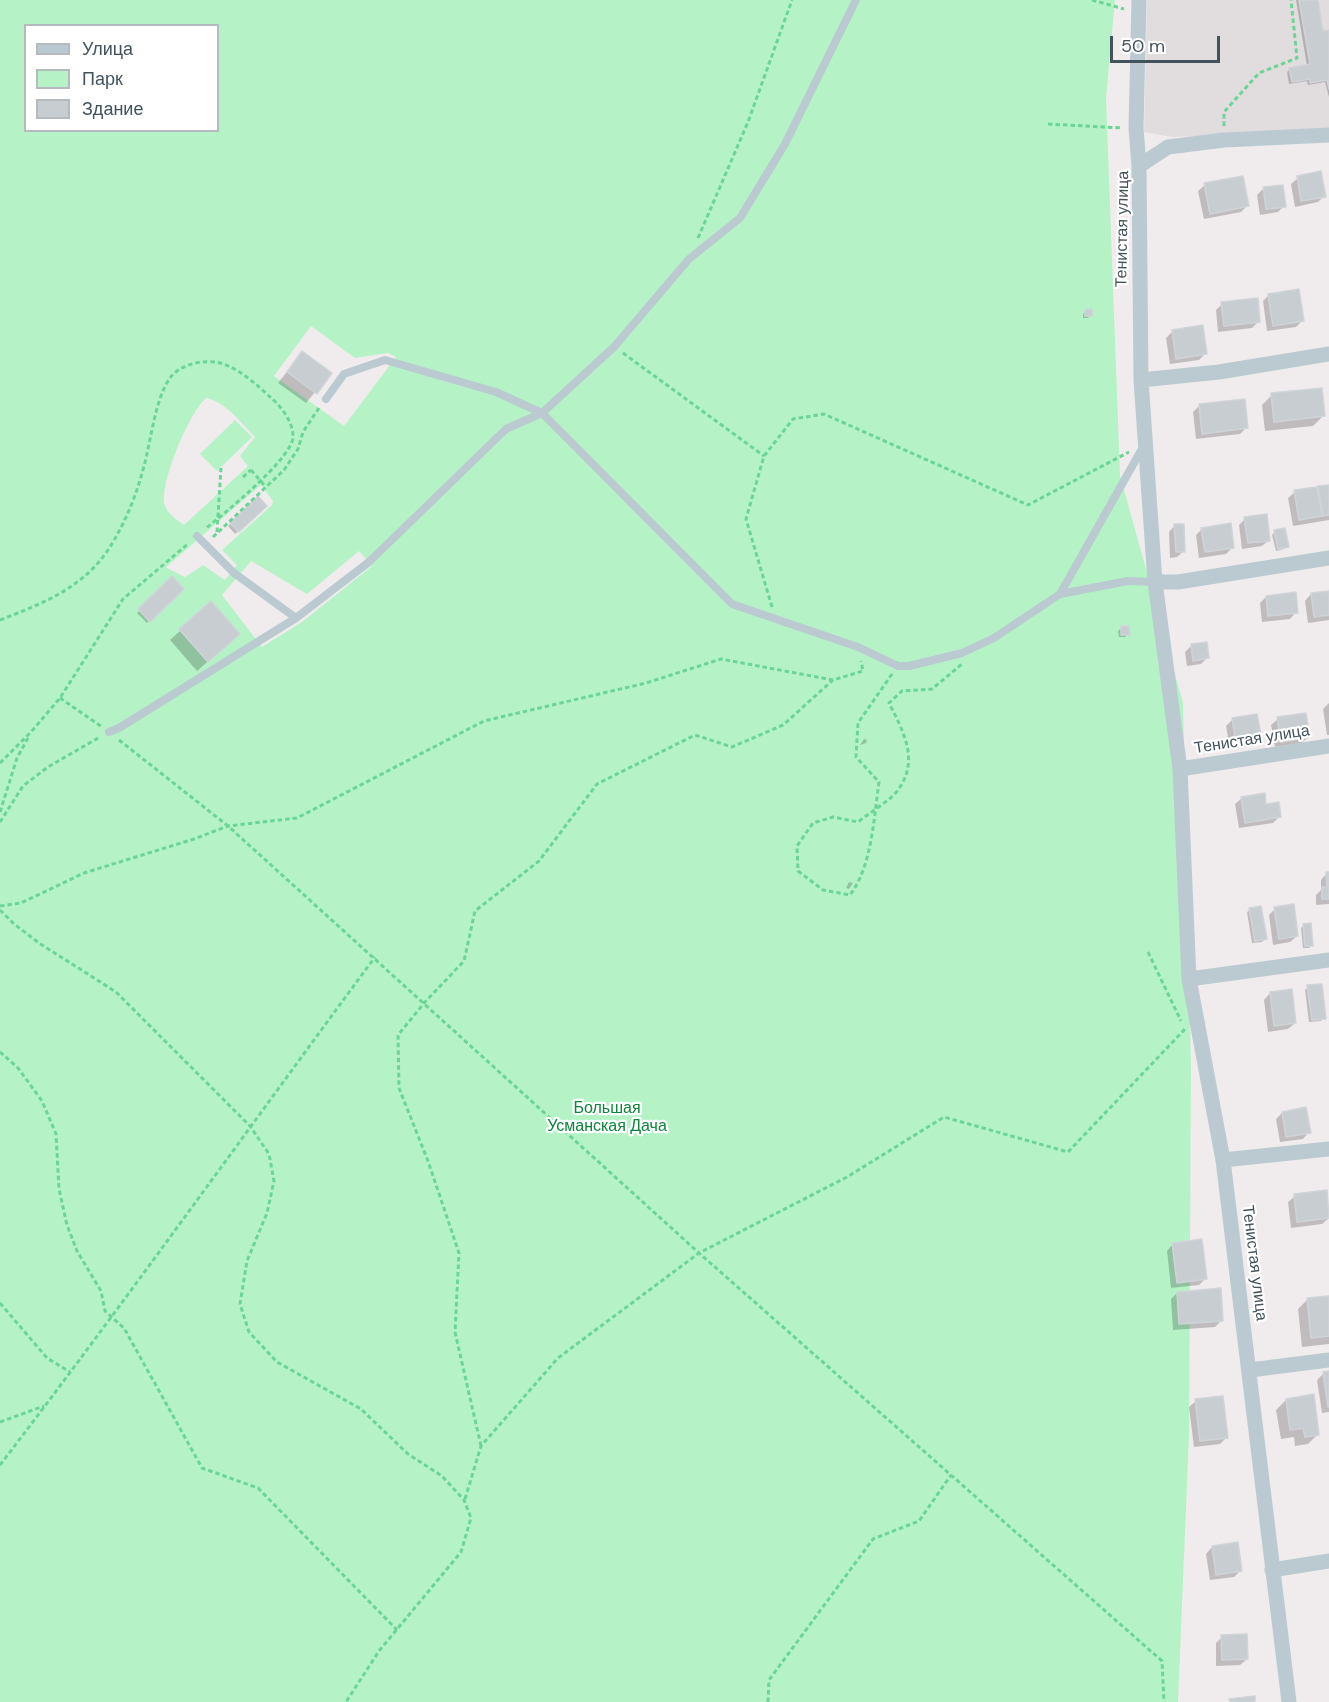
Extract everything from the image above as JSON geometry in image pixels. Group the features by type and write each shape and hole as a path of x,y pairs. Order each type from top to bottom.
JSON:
{"street":[{"path":"1137,6 1136,129 1139,166"},
{"name":"Тенистая улица","path":"1290,1702 1223,1160 1189,979 1180,769 1155,582 1141,380 1139,166 1168,147 1224,140 1329,135"},
{"path":"1141,380 1219,372 1329,354"},
{"path":"1155,582 1178,582 1329,558"},
{"name":"Тенистая улица","path":"1180,769 1329,746"},
{"path":"1189,979 1329,960"},
{"path":"1223,1160 1329,1149"},
{"path":"1250,1370 1329,1360"},
{"path":"1272,1570 1329,1561"}],"lane":[{"path":"109,732 296,618 369,562 506,429 542,413 614,347 688,259 740,218 785,144 856,0"},
{"path":"326,399 344,374 385,360 496,392 542,413 726,600 745,610 858,647 898,666 909,666 962,653 994,638 1060,594 1128,581 1155,582"},
{"path":"1060,594 1145,443"},
{"path":"196,536 245,582 296,618"}],"path":[{"path":"688,259 748,122 792,0"},
{"path":"1092,0 1137,6"},
{"path":"1224,140 1224,112 1259,73 1297,58 1291,0"},
{"path":"1048,124 1136,129"},
{"path":"614,347 764,456"},
{"path":"0,620 62,594 85,577 110,546 125,521 144,466 154,420 165,387 176,372 199,362 208,361 226,365 256,384 281,408 292,433 292,440 285,455 218,519 123,599 60,698 0,763"},
{"path":"205,544 284,470 298,449 303,432 326,399"},
{"path":"776,620 746,519 764,456 794,418 824,414 1028,505 1145,443"},
{"path":"217,533 221,468"},
{"path":"243,477 251,470 265,486 258,492"},
{"path":"481,1446 455,1332 459,1253 428,1161 399,1088 398,1035 425,1002 464,962 475,911 539,861 597,784 695,735 732,747 783,725 833,680 863,671 858,647"},
{"path":"346,1702 379,1651 461,1552 471,1518 464,1500 442,1476 408,1454 361,1409 277,1362 249,1332 240,1304 247,1261 267,1213 274,1181 269,1154 250,1126 116,992 14,924 0,908 21,903 84,873 194,839 228,826 297,818 484,721 646,683 720,659 833,680"},
{"path":"898,666 858,723 856,757 879,782 876,807 873,832 859,882 850,895 823,890 798,871 797,846 813,823 833,817 858,822 876,807 897,791 908,772 907,741 889,703 902,691 932,689 968,660"},
{"path":"60,698 109,732 228,826 425,1002 699,1253 1162,1661 1164,1702"},
{"path":"0,812 17,758 31,732"},
{"path":"0,822 23,786 48,767 109,732"},
{"path":"464,1500 481,1446 558,1358 699,1253 847,1177 945,1117 1068,1152 1185,1030 1148,952"},
{"path":"0,1465 168,1242 250,1126 375,957"},
{"path":"0,1052 18,1068 42,1101 56,1134 59,1189 67,1225 77,1251 100,1291 105,1311 124,1328 202,1468 258,1488 398,1630"},
{"path":"0,1303 46,1358 70,1372"},
{"path":"0,1422 46,1405"},
{"path":"768,1702 769,1680 873,1539 919,1521 951,1474"}],"shaded area":[{"path":"1147,0 1329,0 1329,128 1250,135 1172,137 1144,132"}],"green space":[{"name":"Большая Усманская Дача","path":"0,0 1115,0 1106,98 1120,475 1183,703 1191,1068 1189,1435 1178,1702 0,1702","holes":["311,326 355,358 388,353 396,357 344,426 274,376","206,398 220,404 233,414 255,437 240,456 248,466 184,525 173,517 165,506 166,483 184,433","261,485 273,501 272,505 222,550 237,565 225,580 203,565 185,577 166,567","359,551 372,566 302,622 262,647 222,595 251,561 307,594"]},
{"path":"235,420 252,437 217,471 200,454"}],"building":[{"path":"1299,0 1318,0 1323,31 1329,30 1329,89 1327,80 1310,83 1310,79 1292,82 1289,68 1310,64"},
{"path":"1321,171 1326,197 1301,201 1297,176"},
{"path":"1243,176 1249,206 1210,214 1204,183"},
{"path":"1283,185 1286,207 1266,209 1263,187"},
{"path":"1299,289 1304,321 1273,326 1268,294"},
{"path":"1258,298 1260,322 1224,326 1221,302"},
{"path":"1092,309 1092,316 1085,316 1085,310"},
{"path":"1203,325 1207,354 1176,359 1172,330"},
{"path":"302,351 332,373 317,394 287,372"},
{"path":"1322,388 1325,416 1274,422 1271,393"},
{"path":"1245,399 1248,428 1202,434 1199,404"},
{"path":"1329,485 1329,515 1323,516 1318,486"},
{"path":"1317,487 1322,516 1299,520 1294,490"},
{"path":"258,496 267,506 239,532 230,523"},
{"path":"1267,514 1270,541 1248,543 1244,517"},
{"path":"1231,523 1234,548 1205,552 1201,528"},
{"path":"1174,524 1184,524 1185,552 1176,552"},
{"path":"1285,528 1289,547 1278,549 1274,530"},
{"path":"172,576 184,589 150,622 138,609"},
{"path":"1329,591 1329,615 1314,617 1311,593"},
{"path":"1296,592 1298,613 1268,616 1266,596"},
{"path":"211,601 240,634 208,662 179,629"},
{"path":"1121,626 1129,626 1130,635 1121,635"},
{"path":"1207,642 1209,658 1193,661 1191,644"},
{"path":"1306,713 1310,737 1281,742 1277,717"},
{"path":"1257,714 1262,740 1236,744 1232,718"},
{"path":"1265,793 1266,804 1279,802 1281,817 1245,823 1241,797"},
{"path":"1326,872 1329,872 1329,899 1322,899 1322,887 1327,887"},
{"path":"1294,904 1298,936 1279,939 1274,907"},
{"path":"1261,906 1267,939 1255,941 1249,908"},
{"path":"1311,923 1313,946 1305,946 1303,924"},
{"path":"1322,984 1326,1019 1312,1020 1307,985"},
{"path":"1292,989 1296,1023 1274,1026 1270,992"},
{"path":"1306,1107 1311,1133 1286,1137 1282,1112"},
{"path":"1327,1190 1329,1218 1297,1222 1294,1194"},
{"path":"1202,1239 1207,1279 1177,1283 1172,1243"},
{"path":"1221,1288 1223,1321 1179,1324 1177,1292"},
{"path":"1329,1296 1329,1336 1311,1338 1307,1298"},
{"path":"1329,1371 1329,1407 1328,1407 1323,1372"},
{"path":"1314,1394 1319,1435 1305,1437 1303,1428 1290,1430 1286,1399"},
{"path":"1223,1396 1228,1438 1200,1441 1195,1399"},
{"path":"1238,1542 1242,1571 1216,1575 1212,1546"},
{"path":"1247,1634 1248,1659 1222,1660 1221,1635"},
{"path":"1255,1696 1255,1702 1230,1702 1229,1699"}]}
